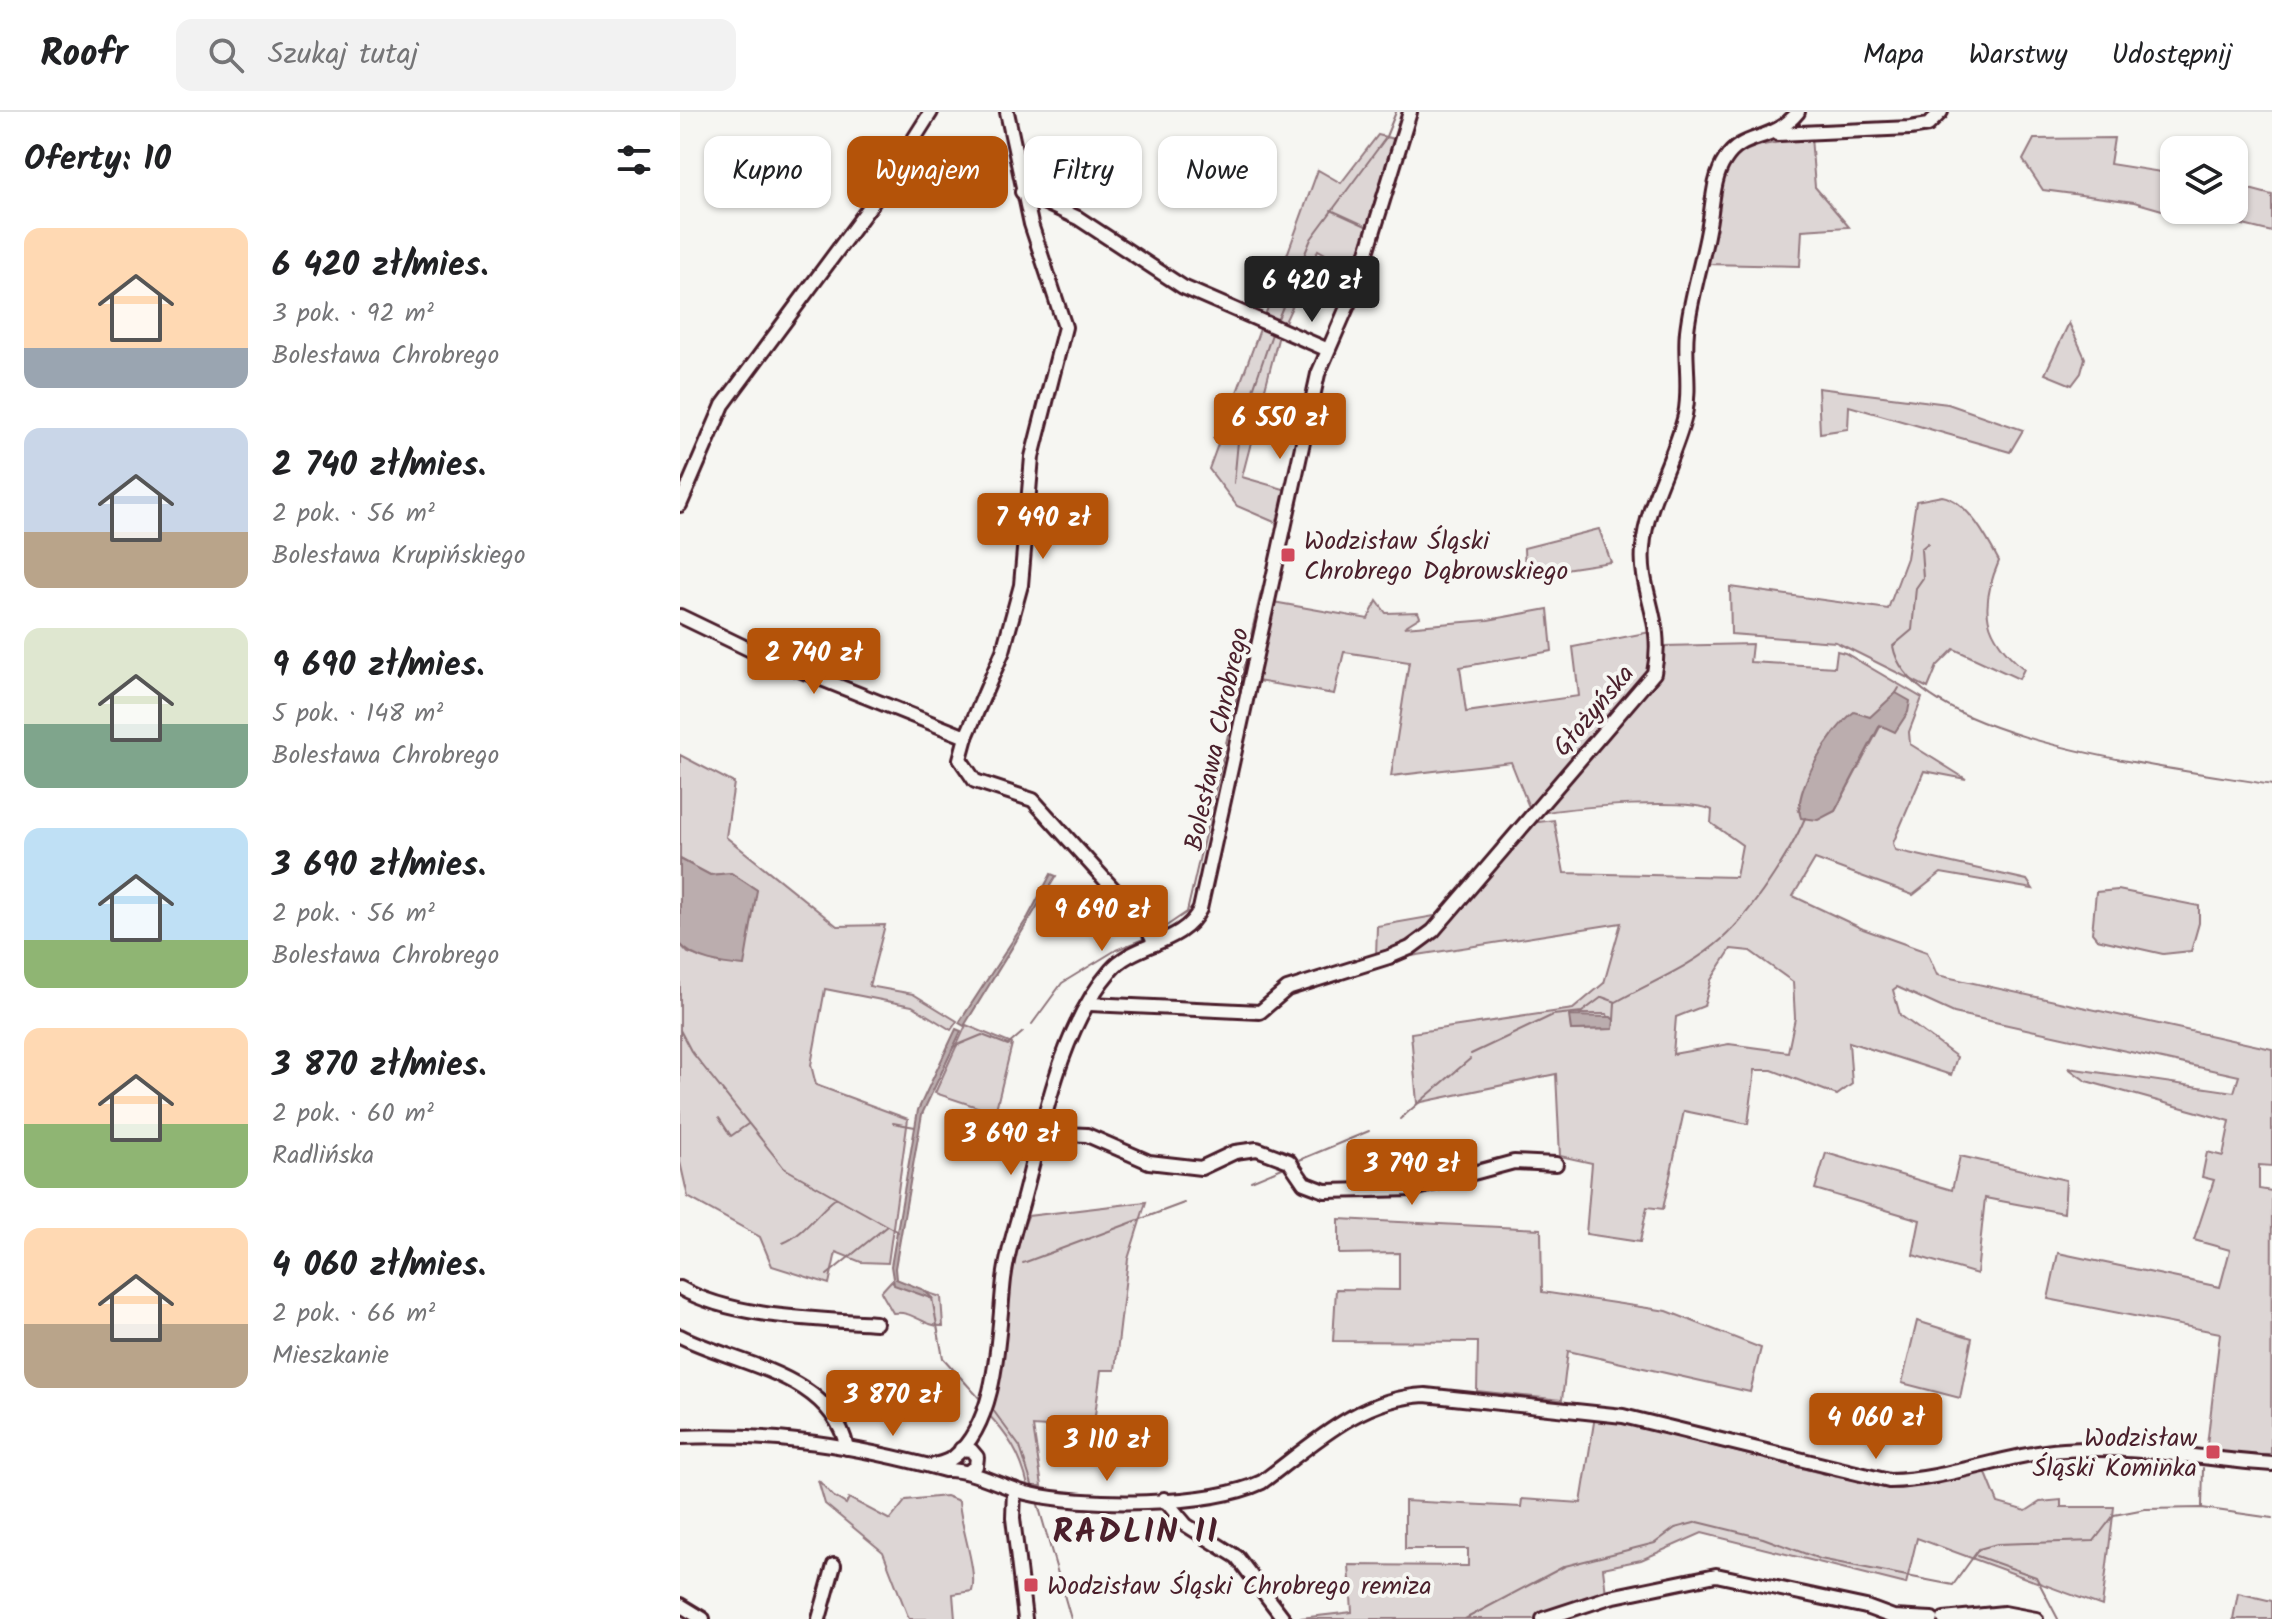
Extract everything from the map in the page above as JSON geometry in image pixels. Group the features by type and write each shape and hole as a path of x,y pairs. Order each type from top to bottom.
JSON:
{"street":[{"path":"680,505 723,405 877,197 931,112"},
{"path":"1007,112 1022,192 1065,327 1032,457 1026,554 1015,612 1003,651 966,737 960,759 975,781 1033,800 1151,937"},
{"name":"Bolesława Chrobrego","path":"976,1457 981,1415 998,1355 1011,1241 1059,1064 1112,968 1151,937 1193,921 1206,890 1310,406 1326,349 1358,282 1410,112"},
{"name":"Głożyńska","path":"1090,1004 1260,1012 1287,989 1410,948 1433,931 1654,673 1660,645 1643,545 1685,415 1690,386 1687,335 1695,276 1724,161 1739,143 1774,134 1785,128 1798,112"},
{"path":"1774,134 1910,128 1928,125 1941,112"},
{"path":"1022,192 1078,218 1183,287 1326,349"},
{"path":"680,616 759,654 966,737"},
{"path":"1041,1133 1087,1135 1149,1162 1201,1168 1246,1149 1275,1154 1291,1164 1304,1183 1325,1191 1414,1189 1514,1162 1556,1164"},
{"path":"680,1288 737,1307 810,1318 876,1323"},
{"path":"680,1336 774,1373 809,1392 842,1429 847,1448"},
{"path":"960,1462 989,1479 1015,1489 1077,1502 1164,1499 1245,1490 1262,1482 1367,1408 1396,1398 1425,1395 1623,1416 1889,1481 1924,1480 2064,1450 2272,1464"},
{"name":"Bolesława Chrobrego","path":"960,1462 981,1415"},
{"path":"680,1437 761,1435 847,1448 931,1466 976,1457"},
{"path":"960,1462 974,1468 976,1457"},
{"path":"976,1457 1015,1489"},
{"path":"989,1479 1013,1518"},
{"path":"1015,1489 1013,1518 1025,1619"},
{"path":"1164,1499 1186,1525 1237,1557 1284,1619"},
{"path":"819,1619 834,1565"},
{"path":"1543,1619 1610,1597 1716,1575 1866,1607 1893,1617 1932,1619"},
{"path":"680,1605 703,1619"},
{"path":"1944,1619 2004,1613 2036,1619"}],"shaded area":[{"path":"1378,135 1394,139 1353,270 1318,250 1279,335 1242,477 1287,490 1279,524 1237,506 1209,469 1318,170 1341,183"},
{"path":"1811,137 1815,187 1849,227 1802,230 1800,266 1705,264 1726,166 1744,148"},
{"path":"2114,138 2110,164 2160,172 2160,209 2134,202 2043,190 2023,160 2034,139"},
{"path":"2248,189 2272,195 2272,232 2239,224 2248,224"},
{"path":"2069,323 2085,358 2081,373 2072,385 2045,374"},
{"path":"1818,388 1948,404 2023,430 2010,452 1849,406 1848,429 1820,433"},
{"path":"1942,496 1951,499 1968,513 1999,561 1989,593 1989,620 2000,644 2024,669 2019,679 1954,649 1937,666 1928,688 1836,642 1731,634 1730,587 1888,609 1907,558 1916,501"},
{"path":"1599,529 1611,562 1525,575 1524,548"},
{"path":"1377,601 1386,613 1418,612 1420,617 1404,627 1488,620 1548,609 1552,651 1460,667 1466,712 1579,696 1573,647 1650,632 1655,638 1644,680 1531,812 1511,762 1391,776 1409,662 1344,652 1334,694 1257,681 1273,602 1368,619"},
{"path":"1752,644 1750,662 1835,667 1837,651 1922,698 1909,732 1910,744 1966,779 1924,771 1893,843 1895,850 2027,880 2033,889 1941,873 1913,895 1815,859 1793,896 1863,929 1927,952 1937,975 2272,1049 2272,1166 2259,1165 2259,1189 2272,1191 2271,1455 2206,1454 2220,1333 2048,1299 2058,1253 2220,1287 2230,1250 2194,1240 2214,1180 2202,1177 2207,1152 2223,1156 2230,1121 2086,1081 2068,1068 2234,1092 2239,1076 1954,1013 1897,987 1893,990 1900,1015 1957,1057 1951,1075 1849,1042 1852,1084 1837,1095 1772,1070 1755,1070 1748,1124 1684,1111 1663,1209 1647,1207 1640,1242 1586,1234 1592,1163 1560,1156 1556,1074 1417,1103 1411,1033 1573,1009 1604,983 1621,923 1405,957 1440,931 1531,823 1554,820 1564,873 1736,877 1742,845 1711,823 1712,810 1699,806 1657,804 1541,810 1659,673 1664,646","holes":["1869,717 1881,725 1835,811 1818,819 1798,811 1817,758","1731,949 1750,951 1793,982 1795,1018 1788,1052 1729,1044 1673,1054 1676,1017 1704,1006 1711,980","1570,1014 1607,1014 1611,1029 1571,1030"]},
{"path":"1896,693 1910,701 1908,712 1895,732 1880,725 1835,811 1818,820 1801,818 1802,793 1808,777 1835,731 1854,712 1870,717"},
{"path":"680,755 734,783 726,837 837,926 885,925 869,986 913,994 957,1021 951,1030 912,1006 825,989 811,1065 816,1085 908,1119 888,1263 861,1262 836,1252 829,1284 772,1266 760,1237 688,1197 680,1162 680,944 688,953 721,964 757,890 731,873 710,875 680,859"},
{"path":"680,859 710,875 731,873 757,890 744,966 701,958 680,944"},
{"path":"1051,874 1056,876 964,1026 959,1023 1028,917"},
{"path":"2118,890 2199,906 2199,923 2191,951 2163,954 2097,939 2092,933 2096,892"},
{"path":"1440,915 1421,934 1376,956 1377,926"},
{"path":"1569,1016 1611,1017 1614,1020 1613,1029 1571,1030"},
{"path":"966,1025 1012,1044 995,1113 935,1093"},
{"path":"956,1029 961,1031 922,1114 895,1268 896,1279 924,1290 933,1299 894,1285 891,1266 918,1110"},
{"path":"1826,1153 1952,1190 1960,1156 2066,1180 2064,1213 1985,1198 1977,1274 1913,1255 1920,1220 1815,1189"},
{"path":"1146,1202 1128,1259 1115,1370 1101,1370 1093,1430 1033,1426 1042,1486 1028,1486 1013,1446 986,1412 1000,1364 1015,1251 1028,1216"},
{"path":"1339,1219 1541,1229 1542,1292 1667,1311 1761,1348 1750,1392 1568,1351 1562,1400 1477,1391 1478,1342 1333,1341 1336,1289 1399,1290 1399,1253 1339,1254"},
{"path":"891,1281 941,1297 943,1326 907,1314 893,1313 881,1292"},
{"path":"1917,1321 1972,1338 1960,1398 1902,1383"},
{"path":"1595,1416 1837,1477 1896,1487 1985,1471 1998,1503 2026,1511 2040,1502 2061,1500 2061,1507 2114,1507 2102,1606 1917,1538 1906,1584 1702,1533 1641,1560 1603,1568 1606,1594 1556,1619 1292,1619 1352,1612 1349,1565 1468,1566 1468,1549 1405,1549 1405,1501 1521,1507 1522,1499 1581,1503"},
{"path":"818,1480 846,1504 849,1498 890,1520 906,1500 946,1496 959,1501 973,1582 972,1591 953,1594 955,1619 909,1619 883,1552 825,1504"},
{"path":"2238,1593 2272,1601 2272,1619 2233,1619"}],"waterway":[{"path":"1277,321 1311,239 1385,139 1396,112"},
{"path":"1331,210 1366,226"},
{"path":"1234,483 1239,431 1273,331"},
{"path":"1213,438 1236,441"},
{"path":"1928,543 1921,549 1923,578 1916,588 1912,630 1893,646 1911,679 1948,706 1999,728 2058,746 2121,760 2272,785"},
{"path":"1156,933 1187,912 1261,592"},
{"path":"1896,693 1899,688"},
{"path":"1471,1054 1553,1015 1582,1012 1602,997 1616,1002 1710,949 1757,899 1805,818"},
{"path":"1032,1024 1062,983 1116,950 1146,938"},
{"path":"1614,1020 1615,1003"},
{"path":"680,1030 691,1051 784,1168 898,1232"},
{"path":"953,1047 982,1035 1008,1045 1023,1032"},
{"path":"1400,1119 1470,1059"},
{"path":"719,1118 731,1136 748,1124"},
{"path":"893,1123 915,1127"},
{"path":"1297,1161 1369,1131"},
{"path":"1251,1181 1287,1166"},
{"path":"783,1243 797,1235 836,1198"},
{"path":"1023,1263 1184,1203"},
{"path":"827,1275 887,1226"},
{"path":"932,1298 943,1358 981,1400"},
{"path":"990,1406 1020,1447 1034,1491"},
{"path":"2202,1507 2203,1468"},
{"path":"1037,1501 1071,1619"},
{"path":"1465,1619 1565,1566 1655,1543 1675,1528 1698,1522 1763,1538 1820,1559 1953,1585 1979,1549 1997,1544 2094,1541 2114,1515 2145,1509 2202,1508 2272,1518"},
{"path":"1977,1556 2036,1577 2058,1619"}],"place":[{"name":"Wodzisław Śląski Chrobrego Dąbrowskiego","path":"1288,555"},
{"name":"Wodzisław Śląski Kominka","path":"2213,1452"},
{"name":"Wodzisław Śląski Chrobrego remiza","path":"1031,1585"}],"district":[{"name":"RADLIN II","path":"1136,1530"}]}
